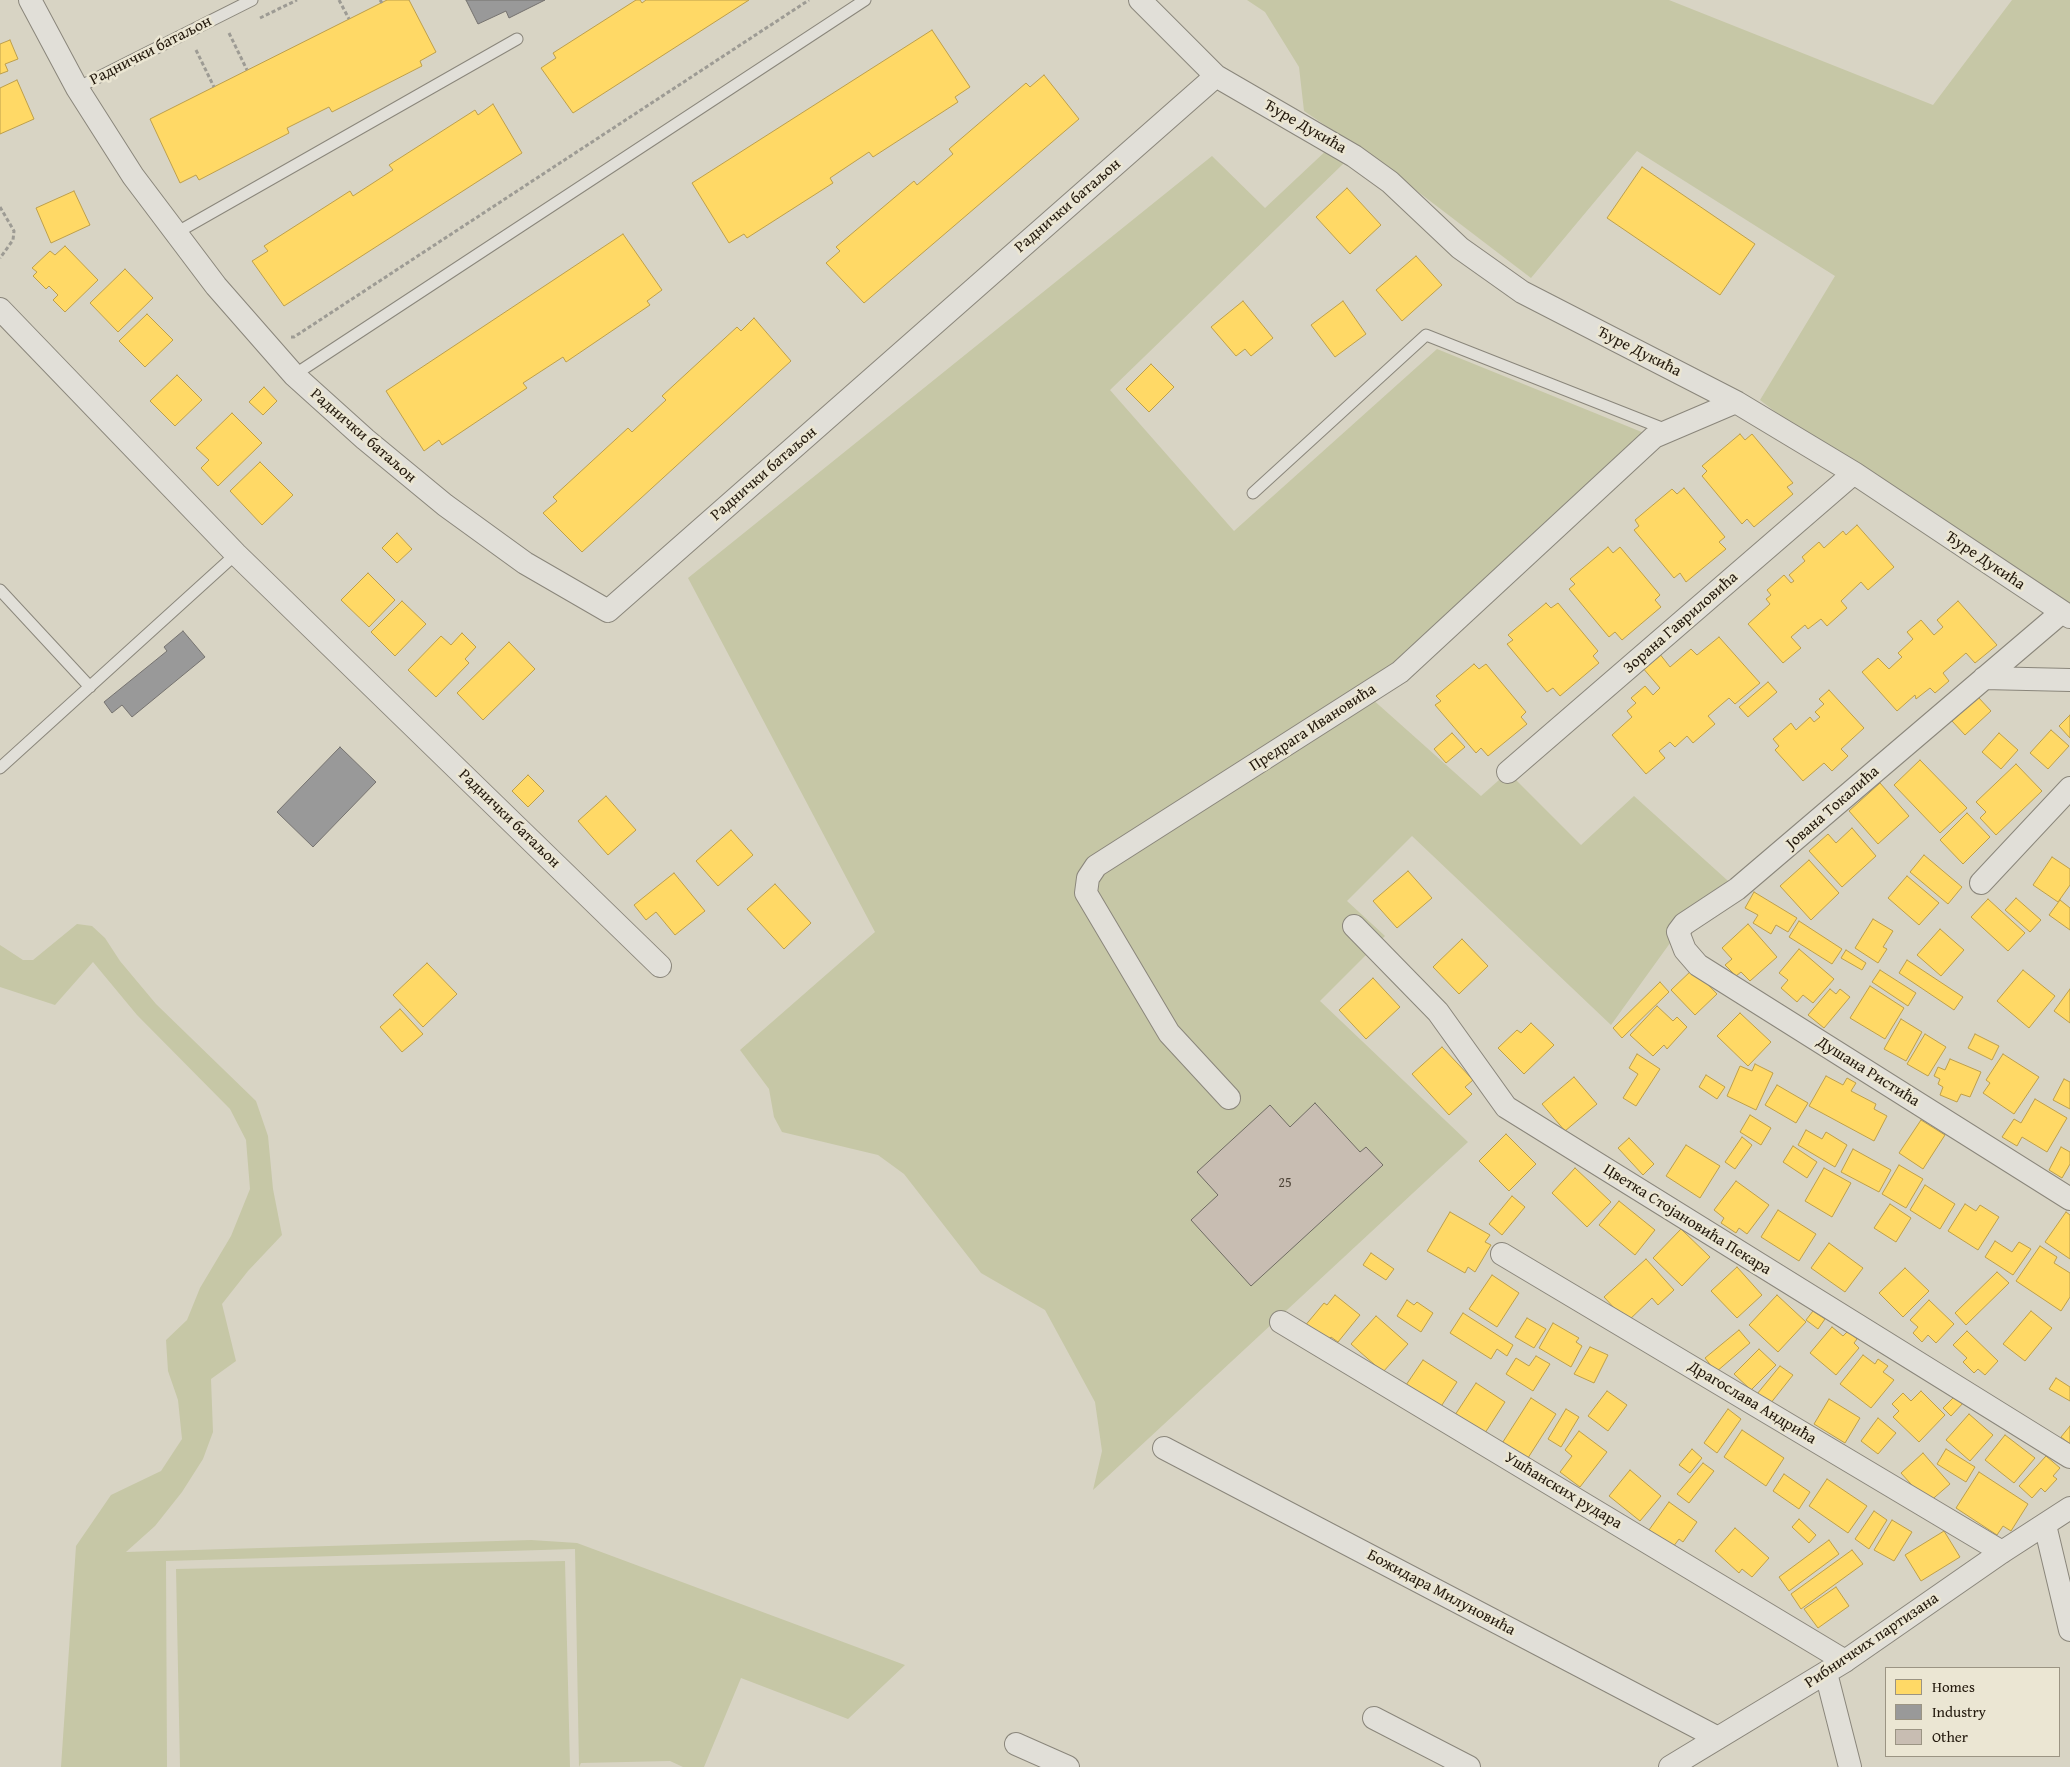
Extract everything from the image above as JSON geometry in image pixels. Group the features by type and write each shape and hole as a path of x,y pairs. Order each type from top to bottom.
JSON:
{"street":[{"name":"Раднички батаљон","path":"30,0 78,88 133,176 216,286 294,375 365,439 445,505 525,563 608,611 1216,76"},
{"name":"Ђуре Дукића","path":"1140,0 1216,76 1354,156 1390,182 1460,248 1522,292 1736,402 1854,473 2066,615"},
{"name":"Раднички батаљон","path":"0,309 236,554 660,966"},
{"name":"Предрага Ивановића","path":"1229,1098 1169,1033 1086,893 1088,878 1096,866 1400,672 1654,437 1736,402"},
{"name":"Зорана Гавриловића","path":"1508,772 1854,473"},
{"name":"Јована Токалића","path":"1678,932 1684,924 1737,889 1984,678 2066,615"},
{"path":"1984,678 2070,680"},
{"path":"1981,883 2070,788"},
{"name":"Цветка Стојановића Пекара","path":"1354,926 1438,1012 1506,1107 2070,1457"},
{"name":"Душана Ристића","path":"1678,932 1685,950 1698,965 2070,1198"},
{"name":"Драгослава Андрића","path":"1502,1254 2002,1552"},
{"name":"Ушћанских рудара","path":"1281,1322 1845,1661"},
{"name":"Божидара Милуновића","path":"1164,1448 1718,1738"},
{"name":"Рибничких партизана","path":"1670,1767 1845,1661 2002,1552 2070,1508"},
{"path":"2045,1524 2070,1630"},
{"path":"1826,1673 1850,1767"},
{"path":"1374,1718 1469,1767"},
{"path":"1016,1744 1068,1767"}],"lane":[{"name":"Раднички батаљон","path":"78,88 252,0"},
{"name":"Раднички батаљон","path":"294,375 865,0"},
{"path":"176,233 517,39"},
{"path":"1253,493 1426,335 1669,430"},
{"path":"0,768 236,554"},
{"path":"0,590 90,687"}],"path":[{"path":"255,21 298,0"},
{"path":"339,0 348,19"},
{"path":"289,336 294,337 809,0"},
{"path":"221,38 238,29"},
{"path":"229,34 248,70"},
{"path":"187,54 204,46"},
{"path":"196,50 214,87"},
{"path":"0,208 11,222 14,230 13,240 0,258"}],"green space":[{"path":"1247,0 1669,0 1933,105 2012,0 2070,0 2070,617 1854,473 1760,400 1835,276 1637,151 1531,278 1375,159 1304,111 1299,67 1265,12"},
{"path":"1330,147 1344,163 1110,390 1234,531 1437,349 1654,437 1371,698 1481,796 1508,772 1581,845 1634,796 1737,889 1678,932 1611,1025 1412,836 1347,901 1385,936 1320,1001 1468,1142 1093,1490 1102,1451 1095,1402 1045,1310 981,1273 904,1174 878,1155 782,1132 774,1117 769,1089 740,1050 875,932 688,578 1212,156 1265,208"},
{"path":"77,924 92,926 105,938 120,961 156,1004 256,1101 268,1136 273,1189 282,1235 248,1271 222,1304 236,1361 211,1379 213,1432 203,1459 182,1492 155,1526 126,1552 531,1540 577,1543 905,1665 848,1719 741,1678 704,1767 683,1767 670,1761 581,1763 579,1767 575,1549 166,1561 167,1767 61,1767 76,1546 111,1495 161,1471 182,1439 178,1400 168,1371 166,1340 187,1320 200,1288 231,1236 250,1189 246,1140 230,1109 137,1015 93,962 55,1005 0,987 0,945 23,960 33,960"},
{"path":"565,1561 570,1767 180,1767 176,1569"}],"building: Homes":[{"path":"387,0 409,0 436,52 420,61 422,66 332,112 329,107 287,128 289,133 199,180 196,175 180,183 150,119"},
{"path":"636,0 640,0 642,3 646,0 749,0 573,113 541,68 556,58 553,53"},
{"path":"932,30 970,87 955,97 958,102 873,157 869,152 830,178 833,183 747,238 744,234 729,243 692,183"},
{"path":"10,40 18,59 5,64 8,71 0,74 0,44"},
{"path":"1044,75 1079,119 864,303 826,263 840,251 836,247 914,181 917,185 953,154 949,149 1026,83 1030,87"},
{"path":"17,80 34,119 0,134 0,88"},
{"path":"493,104 522,153 284,306 252,261 268,251 264,246 350,191 353,196 393,170 389,165 475,110 478,115"},
{"path":"1642,167 1755,244 1720,295 1607,218"},
{"path":"1347,188 1381,225 1350,254 1316,217"},
{"path":"74,191 90,225 51,243 36,208"},
{"path":"623,234 662,290 647,301 650,305 566,362 563,357 523,383 527,388 442,445 439,440 424,451 386,391"},
{"path":"65,246 98,280 65,312 53,300 58,295 49,286 46,289 33,276 37,272 32,268 50,251 55,255"},
{"path":"1416,256 1442,285 1402,321 1376,290"},
{"path":"125,269 153,298 118,332 90,303"},
{"path":"1243,301 1273,338 1251,356 1245,349 1236,356 1211,327"},
{"path":"1343,301 1366,334 1335,357 1311,325"},
{"path":"147,314 173,340 145,367 119,341"},
{"path":"754,318 791,361 582,552 543,513 557,501 553,497 628,428 632,432 666,400 662,396 737,327 741,331"},
{"path":"1151,364 1174,387 1149,412 1126,389"},
{"path":"177,375 202,400 175,426 150,401"},
{"path":"264,387 277,401 263,415 249,402"},
{"path":"232,413 262,443 218,486 201,468 209,460 196,448"},
{"path":"1740,434 1745,440 1752,434 1793,483 1787,487 1793,494 1754,527 1747,519 1742,524 1702,476 1707,471 1702,466"},
{"path":"260,462 293,495 262,525 230,491"},
{"path":"1684,488 1725,537 1719,542 1726,549 1686,582 1680,573 1674,578 1634,530 1639,526 1635,520 1672,489 1677,494"},
{"path":"1857,525 1894,567 1868,590 1861,582 1841,601 1847,608 1827,626 1821,619 1808,629 1805,625 1791,637 1801,648 1783,663 1748,624 1770,604 1766,599 1771,595 1767,590 1784,575 1791,583 1794,581 1789,575 1805,561 1802,557 1819,542 1824,548 1843,531 1846,535"},
{"path":"397,533 412,549 397,563 382,548"},
{"path":"1608,547 1613,553 1620,547 1660,595 1655,600 1661,607 1622,640 1615,632 1609,637 1569,589 1575,584 1570,579"},
{"path":"368,573 395,600 369,627 341,600"},
{"path":"402,601 426,624 395,656 371,632"},
{"path":"1958,601 1997,645 1975,663 1966,653 1943,673 1949,681 1935,693 1930,688 1916,699 1915,695 1897,711 1862,672 1878,658 1889,669 1902,657 1898,653 1913,639 1907,632 1921,620 1934,635 1943,627 1937,620"},
{"path":"1546,603 1551,608 1558,603 1598,651 1593,656 1599,663 1560,696 1553,688 1547,692 1507,644 1513,640 1508,635"},
{"path":"462,633 476,647 465,659 469,663 436,697 408,670 441,636 451,645"},
{"path":"1719,637 1760,683 1735,704 1729,698 1708,716 1715,724 1693,743 1687,736 1675,747 1670,742 1659,751 1665,758 1646,774 1612,735 1632,717 1627,711 1636,703 1631,698 1645,686 1653,695 1660,688 1642,667 1659,653 1670,667 1691,649 1697,655"},
{"path":"509,642 535,669 483,720 457,693"},
{"path":"1474,664 1479,669 1486,664 1526,712 1521,717 1527,724 1488,756 1481,748 1476,753 1435,705 1441,701 1436,696"},
{"path":"1768,682 1777,692 1748,717 1739,707"},
{"path":"1829,690 1864,728 1841,749 1848,756 1832,771 1824,763 1803,781 1775,750 1779,746 1773,739 1791,723 1796,730 1810,717 1814,722 1820,717 1815,712 1824,704 1819,699"},
{"path":"1978,697 1991,711 1965,735 1952,721"},
{"path":"2070,715 2070,738 2059,726"},
{"path":"2051,730 2069,746 2048,769 2030,753"},
{"path":"1452,733 1465,747 1446,763 1434,749"},
{"path":"1999,733 2018,750 2001,769 1982,752"},
{"path":"1920,760 1967,808 1940,833 1894,785"},
{"path":"2016,764 2042,791 1996,835 1980,818 1986,812 1976,802"},
{"path":"528,775 544,791 528,807 512,791"},
{"path":"1880,783 1909,816 1878,844 1849,811"},
{"path":"606,796 636,830 608,855 578,821"},
{"path":"1967,813 1990,837 1963,864 1940,840"},
{"path":"1852,828 1876,856 1842,887 1809,851 1828,834 1836,843"},
{"path":"731,830 753,855 718,886 696,861"},
{"path":"1924,855 1962,887 1948,904 1910,872"},
{"path":"2052,857 2070,869 2070,885 2058,902 2033,885"},
{"path":"1809,860 1839,893 1811,920 1780,886"},
{"path":"1408,871 1432,898 1397,928 1373,901"},
{"path":"674,873 705,911 675,935 656,912 646,920 634,905"},
{"path":"1907,876 1939,903 1919,925 1888,898"},
{"path":"775,884 811,923 784,949 747,909"},
{"path":"1754,892 1797,918 1788,932 1776,925 1771,934 1753,923 1758,915 1745,908"},
{"path":"2016,898 2041,920 2030,932 2005,910"},
{"path":"1988,899 2025,933 2008,951 1971,917"},
{"path":"2060,900 2070,908 2070,930 2049,915"},
{"path":"1873,919 1893,931 1883,947 1887,949 1878,963 1855,948"},
{"path":"1799,921 1842,949 1832,964 1789,937"},
{"path":"1748,924 1777,957 1750,981 1741,972 1736,976 1725,965 1732,959 1722,948"},
{"path":"1940,929 1964,950 1941,976 1917,955"},
{"path":"1462,939 1488,966 1459,994 1433,967"},
{"path":"1799,949 1834,979 1813,1003 1803,995 1797,1002 1781,988 1788,980 1779,973"},
{"path":"1846,950 1866,963 1862,970 1841,958"},
{"path":"1907,960 1963,997 1954,1010 1899,973"},
{"path":"427,963 457,994 423,1027 393,995"},
{"path":"1693,969 1717,994 1695,1015 1671,990"},
{"path":"1880,970 1916,993 1908,1006 1872,982"},
{"path":"2023,970 2055,996 2029,1028 1997,1001"},
{"path":"1373,978 1400,1007 1366,1039 1339,1010"},
{"path":"1660,982 1669,992 1622,1038 1613,1028"},
{"path":"1870,986 1904,1008 1885,1039 1850,1018"},
{"path":"1830,989 1836,994 1840,989 1850,997 1824,1028 1808,1015"},
{"path":"2070,989 2070,1023 2054,1011"},
{"path":"1657,1006 1673,1021 1677,1017 1687,1027 1667,1049 1664,1045 1653,1056 1630,1035"},
{"path":"400,1009 423,1034 402,1052 380,1027"},
{"path":"1740,1013 1771,1042 1748,1066 1717,1036"},
{"path":"1901,1019 1922,1032 1906,1061 1884,1049"},
{"path":"1531,1023 1554,1045 1524,1074 1498,1048 1517,1030 1521,1033"},
{"path":"1925,1034 1946,1047 1928,1076 1907,1064"},
{"path":"1975,1034 1999,1046 1992,1060 1968,1048"},
{"path":"1442,1047 1473,1080 1465,1087 1472,1094 1449,1115 1412,1074"},
{"path":"1637,1054 1660,1069 1636,1106 1623,1098 1638,1074 1629,1068"},
{"path":"2003,1054 2039,1077 2014,1114 1983,1093 1990,1083 1986,1080"},
{"path":"1950,1059 1981,1072 1970,1097 1961,1094 1957,1102 1940,1095 1943,1087 1938,1084 1940,1079 1934,1076 1938,1067 1945,1070"},
{"path":"1755,1064 1773,1073 1756,1110 1727,1096 1740,1066 1752,1071"},
{"path":"1706,1075 1725,1087 1717,1099 1699,1087"},
{"path":"1826,1076 1843,1085 1847,1078 1856,1083 1851,1091 1876,1104 1874,1109 1887,1116 1874,1141 1809,1106"},
{"path":"1574,1077 1597,1104 1565,1131 1542,1104"},
{"path":"2064,1079 2070,1082 2070,1109 2053,1100"},
{"path":"1777,1085 1808,1103 1796,1123 1765,1105"},
{"path":"2035,1099 2067,1118 2047,1152 2022,1137 2017,1146 2002,1137 2014,1119 2021,1123"},
{"path":"1750,1115 1771,1128 1761,1145 1740,1132"},
{"path":"1921,1120 1945,1135 1923,1169 1899,1153"},
{"path":"1806,1130 1822,1139 1826,1132 1847,1145 1835,1167 1798,1145"},
{"path":"1506,1134 1536,1164 1509,1191 1479,1161"},
{"path":"1742,1137 1752,1145 1735,1169 1725,1162"},
{"path":"1629,1138 1654,1164 1643,1175 1618,1148"},
{"path":"1686,1145 1720,1166 1700,1198 1666,1176"},
{"path":"1793,1146 1817,1162 1807,1178 1783,1162"},
{"path":"2061,1147 2070,1152 2070,1164 2062,1178 2049,1170"},
{"path":"1853,1149 1891,1170 1879,1192 1841,1172"},
{"path":"1899,1165 1923,1179 1906,1208 1882,1194"},
{"path":"1575,1168 1611,1202 1587,1227 1552,1193"},
{"path":"1824,1168 1851,1183 1832,1217 1805,1201"},
{"path":"1736,1181 1769,1205 1747,1234 1739,1228 1736,1233 1721,1223 1724,1218 1714,1210"},
{"path":"1925,1185 1955,1204 1940,1229 1910,1210"},
{"path":"1512,1196 1525,1207 1502,1235 1489,1224"},
{"path":"1619,1201 1655,1230 1635,1255 1599,1225"},
{"path":"1890,1204 1911,1218 1896,1242 1874,1228"},
{"path":"1965,1204 1976,1211 1980,1205 1999,1217 1978,1250 1948,1231"},
{"path":"1778,1210 1816,1234 1799,1261 1761,1237"},
{"path":"1450,1212 1490,1235 1485,1242 1491,1245 1475,1272 1468,1267 1465,1273 1427,1251"},
{"path":"2066,1212 2070,1215 2070,1259 2045,1242"},
{"path":"1681,1229 1710,1257 1682,1286 1653,1258"},
{"path":"1995,1241 2012,1252 2019,1242 2031,1249 2013,1275 1985,1257"},
{"path":"1829,1243 1863,1268 1845,1292 1811,1268"},
{"path":"2040,1246 2057,1257 2054,1263 2070,1273 2070,1297 2061,1311 2016,1281"},
{"path":"1371,1253 1394,1269 1386,1280 1363,1265"},
{"path":"1646,1259 1674,1290 1658,1305 1652,1298 1627,1322 1604,1297"},
{"path":"1737,1267 1762,1295 1737,1318 1711,1291"},
{"path":"1905,1268 1929,1291 1903,1317 1879,1293"},
{"path":"1997,1272 2009,1283 1966,1325 1955,1313"},
{"path":"1492,1275 1519,1293 1497,1327 1469,1309"},
{"path":"1335,1295 1360,1315 1338,1342 1331,1337 1325,1344 1304,1327 1324,1303 1327,1305"},
{"path":"1777,1295 1806,1322 1778,1352 1749,1325"},
{"path":"1407,1300 1414,1305 1417,1302 1433,1313 1421,1332 1397,1316"},
{"path":"1929,1300 1954,1324 1936,1343 1928,1335 1922,1342 1913,1333 1918,1327 1910,1320"},
{"path":"1813,1311 1825,1319 1818,1329 1806,1320"},
{"path":"2031,1311 2052,1328 2025,1361 2003,1344"},
{"path":"1463,1313 1513,1345 1507,1356 1497,1349 1491,1359 1450,1333"},
{"path":"1376,1316 1408,1344 1383,1372 1351,1344"},
{"path":"1527,1318 1546,1329 1534,1348 1515,1337"},
{"path":"1553,1323 1579,1338 1576,1342 1582,1346 1571,1367 1539,1348"},
{"path":"1832,1327 1843,1336 1848,1331 1857,1339 1854,1343 1859,1348 1836,1375 1810,1353"},
{"path":"1739,1330 1750,1343 1716,1372 1705,1358"},
{"path":"1967,1331 1998,1361 1985,1375 1978,1369 1974,1373 1963,1362 1967,1358 1953,1345"},
{"path":"1590,1347 1608,1355 1594,1383 1574,1374"},
{"path":"1759,1349 1776,1365 1751,1390 1734,1374"},
{"path":"1863,1355 1875,1364 1878,1359 1888,1366 1883,1372 1894,1380 1871,1408 1840,1384"},
{"path":"1536,1356 1550,1364 1533,1391 1506,1374 1516,1358 1529,1366"},
{"path":"1423,1360 1457,1382 1440,1408 1404,1388"},
{"path":"1780,1366 1793,1375 1770,1404 1757,1394"},
{"path":"2056,1378 2070,1387 2070,1401 2049,1389"},
{"path":"1476,1383 1505,1402 1485,1433 1455,1415"},
{"path":"1607,1391 1627,1405 1608,1431 1588,1416"},
{"path":"1921,1391 1945,1415 1919,1442 1893,1417 1899,1411 1892,1404 1903,1393 1911,1401"},
{"path":"1957,1394 1964,1402 1951,1416 1943,1408"},
{"path":"1531,1398 1556,1414 1526,1461 1501,1445"},
{"path":"1829,1399 1860,1418 1845,1443 1814,1424"},
{"path":"1566,1409 1579,1417 1561,1447 1548,1439"},
{"path":"1728,1409 1741,1419 1717,1453 1704,1443"},
{"path":"1969,1414 1993,1435 1970,1461 1946,1440"},
{"path":"1878,1418 1896,1433 1878,1454 1861,1441"},
{"path":"2070,1426 2070,1444 2061,1437"},
{"path":"1742,1430 1784,1458 1766,1486 1724,1457"},
{"path":"1579,1431 1607,1452 1580,1487 1560,1472 1572,1456 1565,1450"},
{"path":"2005,1435 2035,1458 2014,1483 1985,1460"},
{"path":"1692,1449 1702,1458 1690,1473 1679,1465"},
{"path":"1946,1449 1975,1467 1966,1482 1937,1464"},
{"path":"1923,1453 1950,1484 1928,1503 1901,1473"},
{"path":"2046,1456 2060,1468 2053,1476 2057,1479 2045,1492 2041,1488 2032,1498 2019,1486"},
{"path":"1703,1463 1714,1471 1689,1503 1677,1494"},
{"path":"1630,1470 1661,1496 1640,1521 1609,1496"},
{"path":"1979,1472 2028,1504 2011,1531 2003,1526 1997,1535 1956,1508"},
{"path":"1784,1474 1810,1492 1799,1509 1773,1491"},
{"path":"1827,1479 1867,1506 1848,1533 1809,1506"},
{"path":"1669,1502 1697,1522 1683,1542 1679,1539 1673,1547 1649,1530"},
{"path":"1874,1511 1887,1520 1869,1549 1855,1539"},
{"path":"1799,1519 1816,1535 1809,1543 1792,1527"},
{"path":"1892,1520 1912,1532 1894,1561 1874,1550"},
{"path":"1735,1528 1769,1558 1752,1577 1742,1569 1739,1573 1715,1551"},
{"path":"1944,1531 1960,1557 1921,1581 1905,1555"},
{"path":"1829,1540 1839,1554 1789,1591 1779,1577"},
{"path":"1852,1550 1863,1564 1801,1609 1791,1594"},
{"path":"1836,1587 1849,1606 1818,1628 1804,1609"}],"building: Industry":[{"path":"466,0 545,0 509,18 506,11 478,24"},
{"path":"183,631 205,657 132,717 122,705 112,713 104,702 167,651 164,647"},
{"path":"340,747 376,782 313,847 277,812"}],"building: Other":[{"path":"1315,1103 1360,1152 1366,1147 1383,1165 1251,1286 1191,1220 1218,1195 1197,1172 1270,1105 1290,1127"}]}
